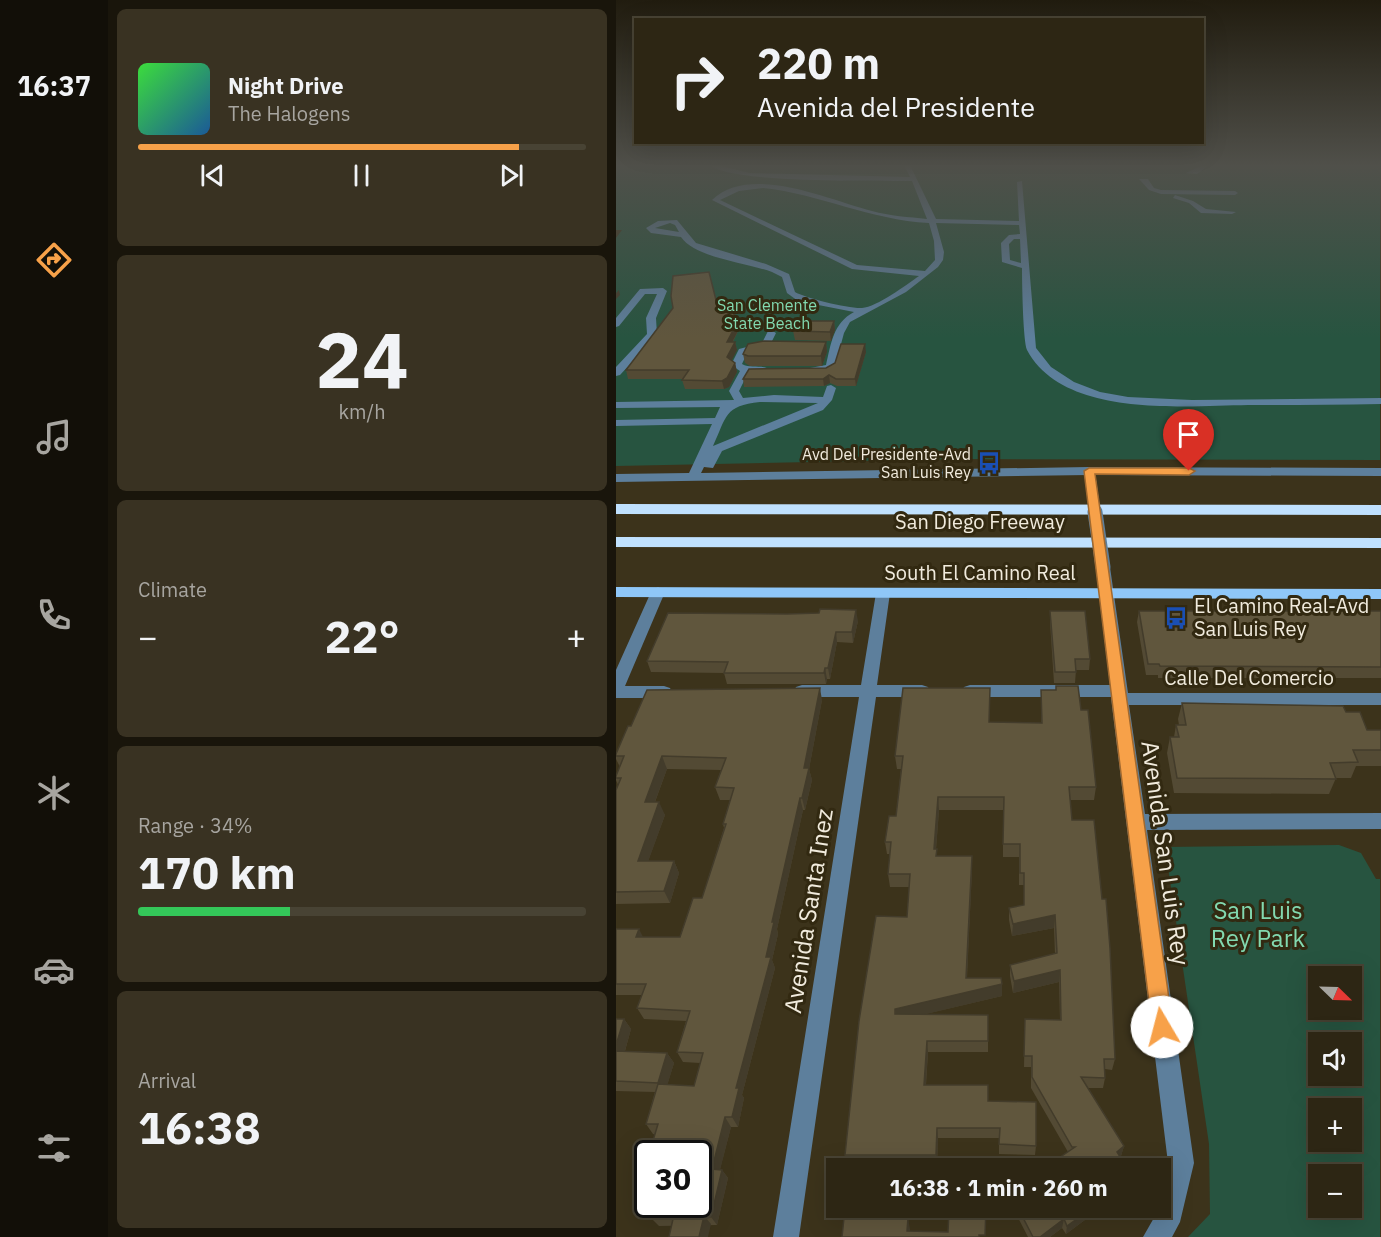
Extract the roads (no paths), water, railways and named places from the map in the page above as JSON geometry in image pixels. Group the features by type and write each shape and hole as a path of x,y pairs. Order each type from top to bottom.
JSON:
{"highway":[{"name":"San Diego Freeway","path":"616,509 1381,510"},
{"name":"San Diego Freeway","path":"616,542 1381,543"}],"main road":[{"name":"South El Camino Real","path":"616,592 1381,594"}],"street":[{"path":"762,223 855,267 925,274"},
{"path":"803,370 826,371 830,368 843,324 902,290 935,267 940,253 932,223"},
{"path":"1010,223 1022,223 1031,348 1044,367 1079,388 1110,398 1149,403 1381,401"},
{"path":"683,235 689,243 702,249 769,266 786,276 791,293 801,298 864,311"},
{"path":"1023,236 1012,237 1004,243 1006,262 1025,266"},
{"path":"616,373 652,335 632,319"},
{"path":"766,345 771,333"},
{"path":"778,345 744,349 736,365 747,371 780,370"},
{"path":"825,346 836,346"},
{"path":"735,402 734,391 742,375 747,371"},
{"path":"616,405 735,402 829,394 812,412 717,449 700,476"},
{"path":"700,476 725,408 735,402"},
{"path":"616,423 719,421"},
{"path":"616,478 700,476 1090,477 1381,472"},
{"name":"Avenida San Luis Rey","path":"1090,477 1181,1163 1167,1222 1156,1237"},
{"path":"658,592 616,690 685,692"},
{"name":"Avenida Santa Inez","path":"786,1237 883,593"},
{"name":"Calle Del Comercio","path":"788,691 946,691 1381,699"},
{"path":"1135,822 1381,821"}],"place":[{"name":"Avd Del Presidente-Avd San Luis Rey","path":"989,463"},
{"name":"El Camino Real-Avd San Luis Rey","path":"1176,618"}],"park label":[{"name":"San Clemente State Beach","path":"767,314"},
{"name":"San Luis Rey Park","path":"1258,925"}]}
